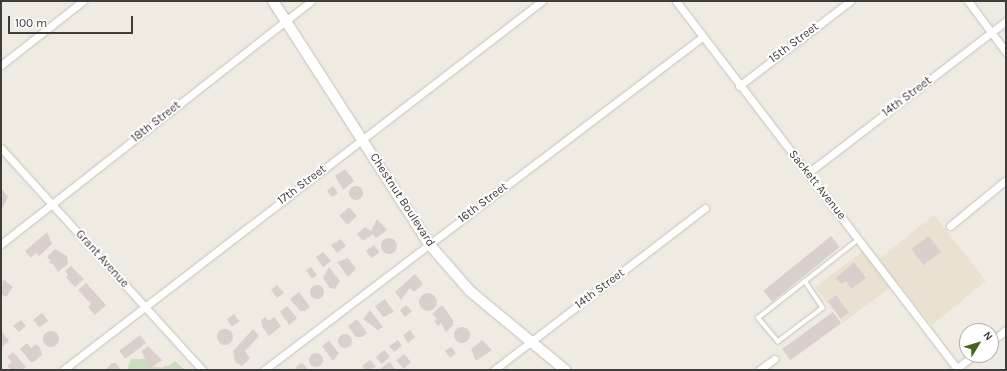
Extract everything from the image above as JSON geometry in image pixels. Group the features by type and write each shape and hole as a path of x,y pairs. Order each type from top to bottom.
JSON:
{"street":[{"path":"1,65 83,1"},
{"name":"Chestnut Boulevard","path":"273,1 429,244 470,291 565,370"},
{"name":"18th Street","path":"1,244 51,203 311,1"},
{"name":"17th Street","path":"63,370 144,306 542,1"},
{"name":"Sackett Avenue","path":"676,1 739,86 808,173 957,369"},
{"name":"15th Street","path":"739,86 850,1"},
{"path":"968,1 1006,52"},
{"name":"14th Street","path":"808,173 1006,21"},
{"name":"16th Street","path":"264,370 702,37"},
{"name":"Grant Avenue","path":"1,148 202,370"},
{"path":"950,226 1006,180"},
{"name":"14th Street","path":"494,370 705,208"},
{"path":"760,370 774,359"}],"lane":[{"path":"806,281 823,308 778,342 758,318 859,240"}],"shaded area":[{"path":"934,215 986,281 932,325 897,282 843,323 815,287 863,251 873,264"}],"green space":[{"path":"131,359 145,359 155,367 166,368 175,361 185,370 127,370"}],"building":[{"path":"345,169 354,181 343,190 335,176"},
{"path":"333,186 338,193 332,197 327,191"},
{"path":"356,186 361,188 363,193 361,198 356,200 351,198 349,193 351,188"},
{"path":"1,188 8,197 2,209 1,208"},
{"path":"349,207 357,216 347,225 339,216"},
{"path":"377,219 387,230 376,238 373,234 363,241 357,234 365,227 371,231"},
{"path":"47,232 52,244 39,256 36,253 31,258 25,251"},
{"path":"831,236 840,247 772,302 763,291"},
{"path":"929,236 941,252 923,265 911,249"},
{"path":"389,238 395,240 397,246 395,252 389,254 383,252 381,246 383,240"},
{"path":"341,239 346,246 337,253 331,245"},
{"path":"374,245 379,252 371,258 366,251"},
{"path":"55,249 67,256 68,264 58,272 53,264 48,263 51,261 47,257"},
{"path":"323,252 331,261 323,267 316,257"},
{"path":"348,258 356,269 348,277 337,262"},
{"path":"854,262 866,278 851,289 846,281 841,284 836,278"},
{"path":"71,266 84,279 75,287 66,277 68,275 65,271"},
{"path":"311,267 317,275 312,279 306,270"},
{"path":"329,267 340,281 335,289 330,288 323,278"},
{"path":"415,274 423,284 414,292 410,288 401,300 395,292"},
{"path":"3,279 13,287 6,297 1,294"},
{"path":"86,283 106,305 95,315 88,307 91,304 78,290"},
{"path":"277,285 284,293 277,298 271,290"},
{"path":"317,285 322,287 324,292 322,297 317,299 312,297 310,292 312,287"},
{"path":"299,292 310,307 305,311 300,311 290,299"},
{"path":"428,293 434,296 437,302 434,308 428,311 422,308 419,302 422,296"},
{"path":"836,295 849,313 841,319 828,301"},
{"path":"385,299 394,312 383,317 375,306"},
{"path":"406,305 412,311 405,317 400,310"},
{"path":"442,305 453,320 453,325 446,332 441,323 438,326 434,321 437,319 432,314"},
{"path":"287,306 297,318 289,325 280,312"},
{"path":"370,310 383,327 378,330 363,319"},
{"path":"833,312 841,323 790,360 782,349"},
{"path":"42,313 48,321 39,328 33,320"},
{"path":"234,314 239,321 232,327 227,319"},
{"path":"265,317 269,321 274,317 281,326 269,336 262,326 261,320"},
{"path":"357,319 367,333 362,337 356,337 348,326"},
{"path":"21,320 26,326 19,332 13,326"},
{"path":"462,327 469,332 470,335 465,342 462,343 455,338 454,335 459,328"},
{"path":"225,329 231,331 233,337 231,343 225,345 219,343 217,337 219,331"},
{"path":"253,329 259,336 245,351 250,358 242,366 235,362 233,351"},
{"path":"410,330 415,337 408,343 403,335"},
{"path":"51,331 58,336 59,339 54,346 51,347 44,342 43,339 48,332"},
{"path":"3,333 9,341 1,348 1,334"},
{"path":"345,334 350,336 352,341 350,346 345,348 340,346 338,341 340,336"},
{"path":"140,335 146,343 125,359 119,351"},
{"path":"398,340 402,346 394,352 389,346"},
{"path":"482,340 492,350 476,361 471,349"},
{"path":"329,341 339,353 333,361 322,346"},
{"path":"27,343 31,348 36,344 40,348 42,355 35,361 31,362 20,349"},
{"path":"148,346 162,360 149,369 142,351"},
{"path":"451,347 456,353 450,358 445,351"},
{"path":"384,350 390,357 382,364 376,357"},
{"path":"13,352 26,367 22,370 11,370 7,366 12,362 7,357"},
{"path":"316,353 321,355 323,360 321,365 316,367 311,365 309,360 311,355"},
{"path":"404,354 411,362 404,369 396,361"},
{"path":"370,360 376,367 365,370 362,366"},
{"path":"390,362 395,369 382,370 381,368"},
{"path":"112,363 116,363 121,370 105,370"},
{"path":"301,363 304,364 308,370 296,370 295,368"},
{"path":"166,365 169,368 174,370 161,370"}]}
